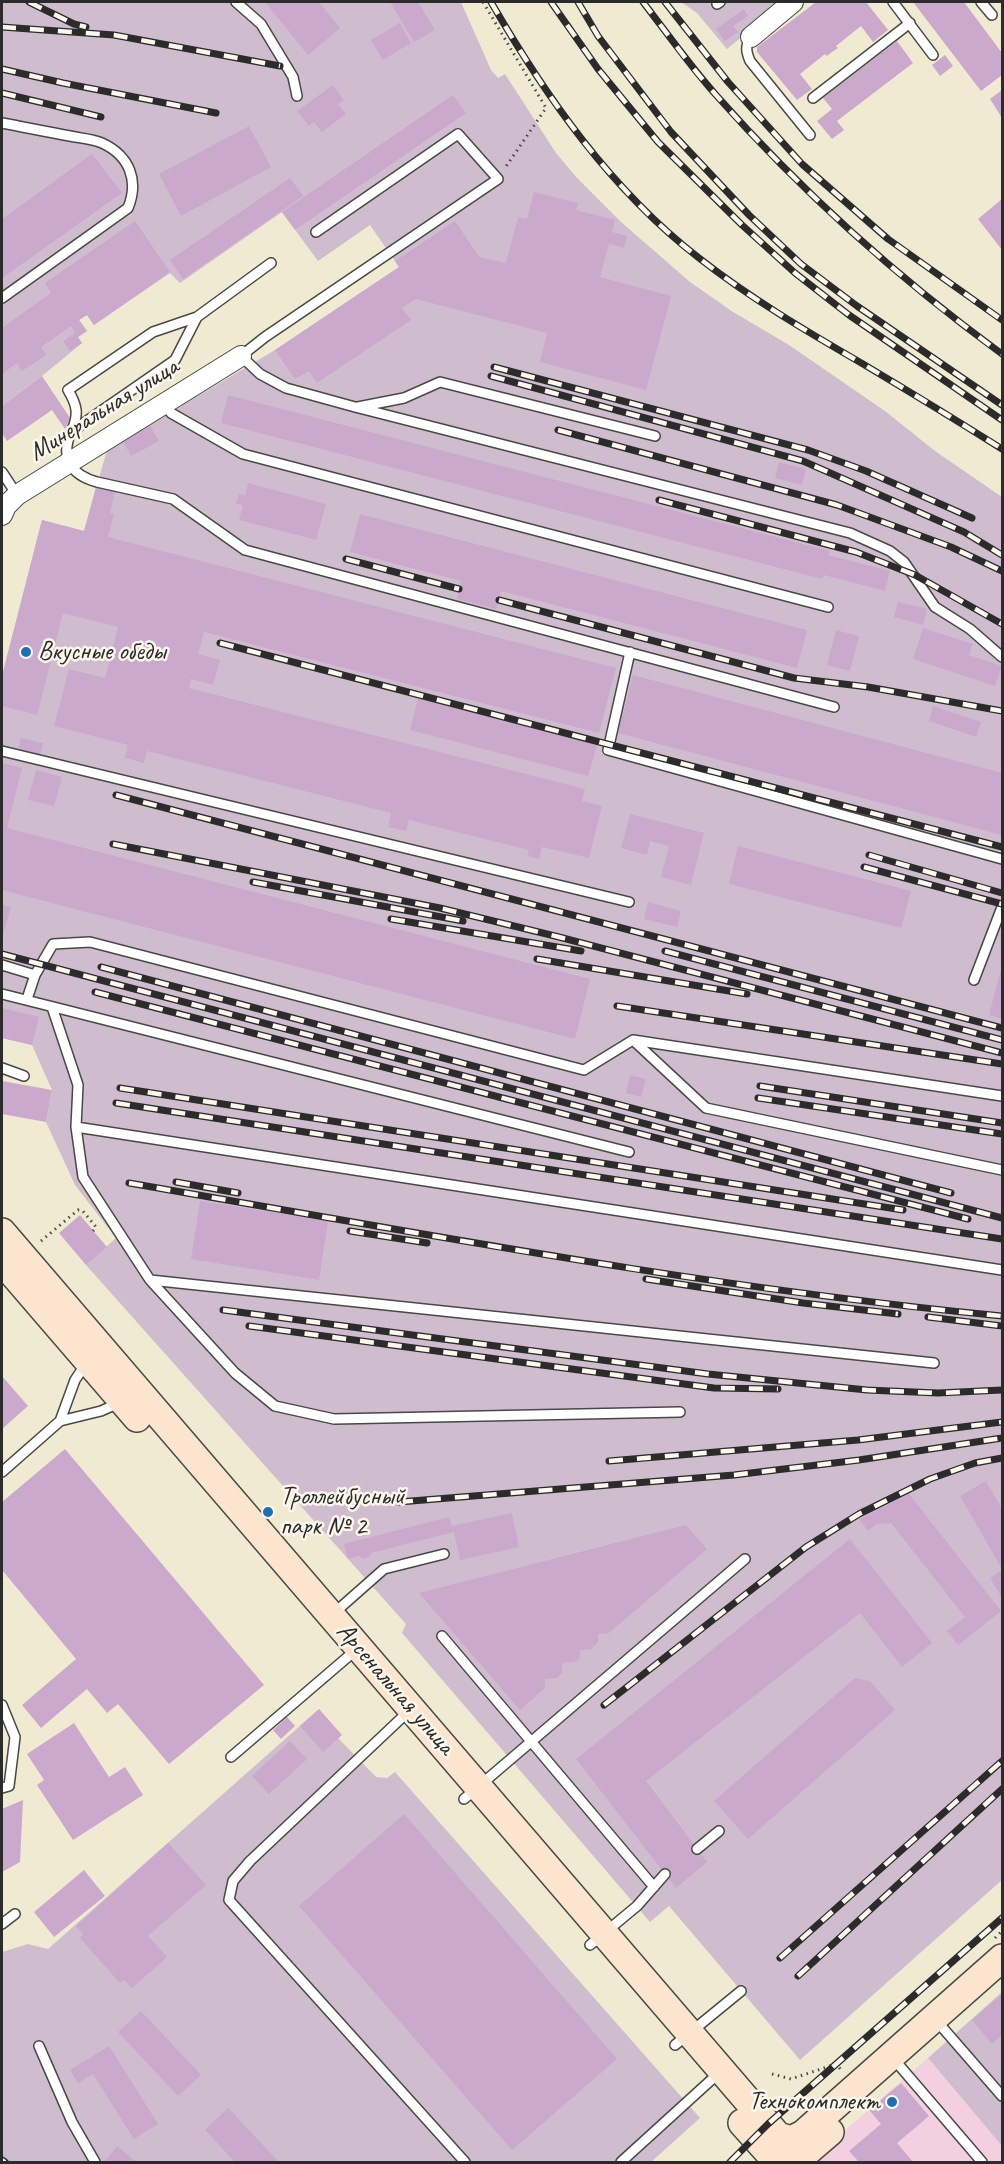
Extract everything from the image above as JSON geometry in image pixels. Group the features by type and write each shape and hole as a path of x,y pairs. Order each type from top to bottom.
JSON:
{"street":[{"path":"751,37 790,2"},
{"name":"Минеральная улица","path":"7,505 69,462 241,356"},
{"name":"Арсенальная улица","path":"2,1232 130,1396 682,2039 715,2076 778,2136 786,2157"},
{"name":"Арсенальная улица","path":"2,1261 96,1355"},
{"name":"Арсенальная улица","path":"130,1396 331,1615 352,1654"},
{"path":"940,2025 1002,1958"},
{"path":"786,2157 940,2025 1002,1980"},
{"path":"786,2157 803,2134 857,2086 897,2062"}],"lane":[{"path":"236,2 261,24 293,77 297,96"},
{"path":"893,2 933,55"},
{"path":"981,2 992,15"},
{"path":"813,98 910,23"},
{"path":"751,37 746,44 746,52 750,61 810,135"},
{"path":"2,123 101,142 116,152 128,166 134,179 134,194 128,208 2,298"},
{"path":"316,232 458,134 498,179 274,331 241,356 272,382 355,407 850,532 891,551 915,574 924,593 935,607 970,629 996,649 1002,657"},
{"path":"271,262 197,317 153,332 68,390 76,404 78,417 67,441 66,452 76,472 85,478 173,499 245,550 834,706"},
{"path":"71,432 175,360 197,317"},
{"path":"355,407 404,398 440,382 655,436"},
{"path":"165,404 171,413 243,454 828,607"},
{"path":"2,472 7,505"},
{"path":"630,652 608,750 1002,859"},
{"path":"2,751 629,902"},
{"path":"974,980 1002,907"},
{"path":"27,999 35,975 53,944 90,942 584,1070 633,1040 1002,1096"},
{"path":"2,965 35,975"},
{"path":"2,993 629,1152"},
{"path":"52,1007 78,1086 76,1127 83,1177 150,1280 235,1373 275,1406 334,1419 680,1412"},
{"path":"633,1040 706,1108 1002,1170"},
{"path":"2,1068 24,1077"},
{"path":"76,1127 1002,1270"},
{"path":"150,1280 934,1364"},
{"path":"60,1421 75,1380 96,1355"},
{"path":"2,1472 60,1421 101,1411 130,1396"},
{"path":"331,1615 384,1569 444,1554"},
{"path":"472,1793 745,1558"},
{"path":"442,1636 654,1887"},
{"path":"231,1757 352,1654"},
{"path":"2,1705 15,1737 9,1786 2,1788"},
{"path":"404,1715 250,1861 233,1881 229,1900 465,2163"},
{"path":"697,1849 719,1831"},
{"path":"597,1939 637,1906 665,1874"},
{"path":"2,1924 15,1914"},
{"path":"682,2039 741,1991"},
{"path":"940,2025 1002,2096"},
{"path":"39,2046 72,2122 94,2163"},
{"path":"897,2062 982,2163"},
{"path":"621,2163 715,2076"}],"path":[{"path":"483,2 546,108 498,179"},
{"path":"41,1241 78,1210 82,1210 96,1227 93,1231"},
{"path":"772,2074 791,2079 836,2064 857,2086"}],"shaded area":[{"path":"2,2 461,2 491,70 498,78 505,74 556,153 577,178 621,222 690,282 733,312 789,345 885,411 935,451 1002,497 1002,1880 800,2060 669,1906 650,1922 402,1633 406,1624 86,1265 116,1238 75,1185 46,1122 52,1090 32,1045 2,1038 2,676 42,520 84,531 107,450 275,350 399,267 370,225 318,261 282,212 180,283 170,273 94,325 87,315 79,320 87,331 78,337 82,343 2,406"},
{"path":"681,2 785,2 727,49 697,13"},
{"path":"319,1709 338,1738 376,1777 387,1778 395,1772 700,2118 651,2162 2,2162 2,1952 28,1944 48,1949"},
{"path":"1002,1992 1002,2146 928,2058"},
{"path":"928,2058 1002,2146 1002,2162 809,2162"}],"building":[{"path":"265,2 319,2 340,28 308,55"},
{"path":"390,2 418,2 435,30 414,42"},
{"path":"816,2 866,2 888,30 873,42 861,26 836,46 838,48 827,56 825,54 800,74 812,89 797,100 757,52 757,47"},
{"path":"913,2 964,2 1002,53 1002,75 981,91"},
{"path":"744,9 748,16 733,26 738,32 725,41 716,29"},
{"path":"400,23 411,43 383,60 371,40"},
{"path":"897,41 913,63 837,121 844,130 832,139 817,121 832,109 823,98"},
{"path":"945,55 953,66 940,76 932,65"},
{"path":"333,85 344,100 338,104 346,114 322,132 314,122 309,126 297,111"},
{"path":"1002,90 1002,118 990,99"},
{"path":"453,95 466,113 295,230 282,212"},
{"path":"249,126 271,167 181,216 159,174"},
{"path":"92,154 122,193 2,278 2,219"},
{"path":"290,178 303,196 183,279 170,260"},
{"path":"534,192 578,203 576,210 615,220 612,232 627,236 624,248 609,244 600,277 671,296 646,390 540,362 547,333 416,299 402,308 411,320 317,383 309,371 295,379 275,350 399,267 395,261 455,221 479,257 506,263 518,217 527,219"},
{"path":"1002,199 1002,250 978,219"},
{"path":"135,221 170,272 94,325 87,315 79,320 87,331 78,337 82,343 70,351 63,341 75,333 71,326 41,347 46,355 22,371 17,363 2,374 2,328 51,293 45,283"},
{"path":"42,376 70,418 65,429 52,410 7,441 2,433 2,406"},
{"path":"228,395 830,551 828,555 890,571 885,591 824,575 822,579 221,423"},
{"path":"150,426 159,441 131,456 123,441"},
{"path":"779,462 806,469 802,485 775,478"},
{"path":"248,483 326,504 316,540 239,520 243,505 236,504 239,494 245,496"},
{"path":"96,487 115,492 110,513 114,514 108,537 616,668 599,733 204,632 198,654 220,660 213,685 191,679 189,688 585,789 582,801 602,806 589,858 542,847 539,859 527,856 529,850 409,820 406,831 388,827 391,813 147,751 144,763 125,758 128,745 54,726 69,669 105,678 118,627 63,613 37,715 2,706 2,676 42,520 84,531"},
{"path":"360,514 807,630 797,668 501,591 496,609 457,599 461,581 350,552"},
{"path":"898,602 927,609 923,625 894,617"},
{"path":"923,628 973,644 969,655 1002,666 995,686 913,659"},
{"path":"836,630 859,636 850,671 827,665"},
{"path":"633,675 1002,773 1002,835 618,733"},
{"path":"418,698 597,745 588,776 410,730"},
{"path":"933,706 981,722 976,737 929,721"},
{"path":"21,738 43,743 40,755 18,749"},
{"path":"2,763 22,768 7,828 590,979 575,1039 2,890"},
{"path":"36,770 62,777 54,806 28,800"},
{"path":"630,814 704,833 691,885 661,877 669,846 650,841 647,855 621,848"},
{"path":"738,846 911,891 901,928 729,884"},
{"path":"648,902 681,911 677,927 644,919"},
{"path":"2,905 11,907 2,938"},
{"path":"1002,966 1002,1019 989,1015"},
{"path":"2,1008 39,1017 32,1045 2,1038"},
{"path":"630,1075 646,1079 641,1097 626,1093"},
{"path":"2,1081 52,1090 46,1122 2,1114"},
{"path":"200,1201 328,1221 319,1280 191,1259"},
{"path":"80,1215 107,1247 86,1265 59,1233"},
{"path":"2,1376 28,1406 2,1429"},
{"path":"65,1449 264,1685 169,1764 118,1704 107,1713 87,1689 41,1728 22,1705 76,1659 2,1570 2,1502"},
{"path":"986,1481 1002,1509 1002,1569 960,1496"},
{"path":"909,1494 1001,1611 958,1645 947,1631 965,1617 891,1523 877,1524 868,1531 859,1519"},
{"path":"512,1513 519,1547 460,1560 454,1532 371,1553 369,1557 363,1559 359,1556 348,1559 344,1544 449,1517 452,1526"},
{"path":"686,1525 707,1549 609,1633 598,1634 598,1642 591,1649 580,1650 580,1658 575,1662 562,1663 562,1673 557,1678 545,1679 545,1688 520,1710 419,1593"},
{"path":"850,1539 932,1643 902,1667 860,1613 646,1781 707,1862 676,1888 576,1759"},
{"path":"1002,1570 1002,1595 1001,1596 990,1578"},
{"path":"855,1678 870,1681 895,1710 748,1839 714,1801"},
{"path":"319,1709 342,1735 323,1752 300,1726"},
{"path":"287,1717 295,1726 281,1739 273,1730"},
{"path":"74,1723 109,1777 125,1767 143,1795 73,1840 37,1785 44,1780 27,1754"},
{"path":"290,1741 307,1759 269,1794 252,1776"},
{"path":"23,1800 20,1862 2,1872 2,1809"},
{"path":"404,1814 617,2059 512,2150 299,1906"},
{"path":"168,1843 206,1885 148,1936 167,1957 132,1988 124,1980 120,1983 80,1938 83,1934 76,1926"},
{"path":"84,1870 105,1896 54,1937 34,1912"},
{"path":"1002,1994 1002,2035 992,2044 972,2020"},
{"path":"141,2011 201,2075 178,2096 118,2032"},
{"path":"109,2046 158,2124 134,2139 93,2074 78,2083 70,2070"},
{"path":"901,2083 929,2116 897,2143 913,2162 859,2162 849,2151 881,2124 869,2110"},
{"path":"228,2108 279,2162 235,2162 205,2130"},
{"path":"117,2146 136,2162 105,2161"}],"railway":[{"path":"29,2 74,24 86,27"},
{"path":"491,2 534,73 583,140 637,203 667,231 718,273 758,300 1002,449"},
{"path":"551,2 598,69 658,142 742,225 795,273 849,315 1002,420"},
{"path":"578,2 598,36 671,132 749,215 801,264 857,306 1002,405"},
{"path":"643,2 706,84 782,166 888,264 1002,354"},
{"path":"665,2 728,82 802,164 888,239 1002,320"},
{"path":"2,27 114,35 280,66"},
{"path":"2,69 216,113"},
{"path":"2,93 101,117"},
{"path":"494,367 808,450 866,471 972,518"},
{"path":"491,376 803,461 964,532 1002,555"},
{"path":"558,430 837,505 951,547 1002,571"},
{"path":"659,500 856,552 915,575 1002,624"},
{"path":"346,559 459,589"},
{"path":"499,600 794,678 868,687 1002,711"},
{"path":"220,643 1002,847"},
{"path":"116,795 1002,1028"},
{"path":"113,844 440,908 1002,1053"},
{"path":"869,855 1002,893"},
{"path":"864,867 1002,904"},
{"path":"253,882 463,921"},
{"path":"391,919 581,951"},
{"path":"665,951 1002,1040"},
{"path":"2,954 1002,1218"},
{"path":"537,959 747,994"},
{"path":"101,967 951,1193"},
{"path":"95,992 968,1219"},
{"path":"617,1006 1002,1064"},
{"path":"760,1086 1002,1123"},
{"path":"120,1088 903,1210"},
{"path":"758,1098 1002,1134"},
{"path":"116,1103 1002,1239"},
{"path":"176,1182 238,1193"},
{"path":"129,1183 455,1240 673,1275 1002,1316"},
{"path":"350,1231 427,1243"},
{"path":"646,1279 803,1303 898,1314"},
{"path":"223,1310 708,1374 867,1390 938,1393 1002,1390"},
{"path":"928,1317 1002,1326"},
{"path":"249,1326 714,1388 778,1389"},
{"path":"609,1461 858,1440 1002,1422"},
{"path":"399,1502 734,1475 859,1460 1002,1438"},
{"path":"604,1705 806,1547 859,1514 930,1479 975,1463 1002,1458"},
{"path":"780,1958 1002,1761"},
{"path":"798,1976 1002,1789"},
{"path":"730,2162 768,2124 1002,1918"}],"place":[{"name":"Вкусные обеды","path":"26,652"},
{"name":"Троллейбусный парк № 2","path":"268,1512"},
{"name":"Технокомплект","path":"892,2102"}]}
